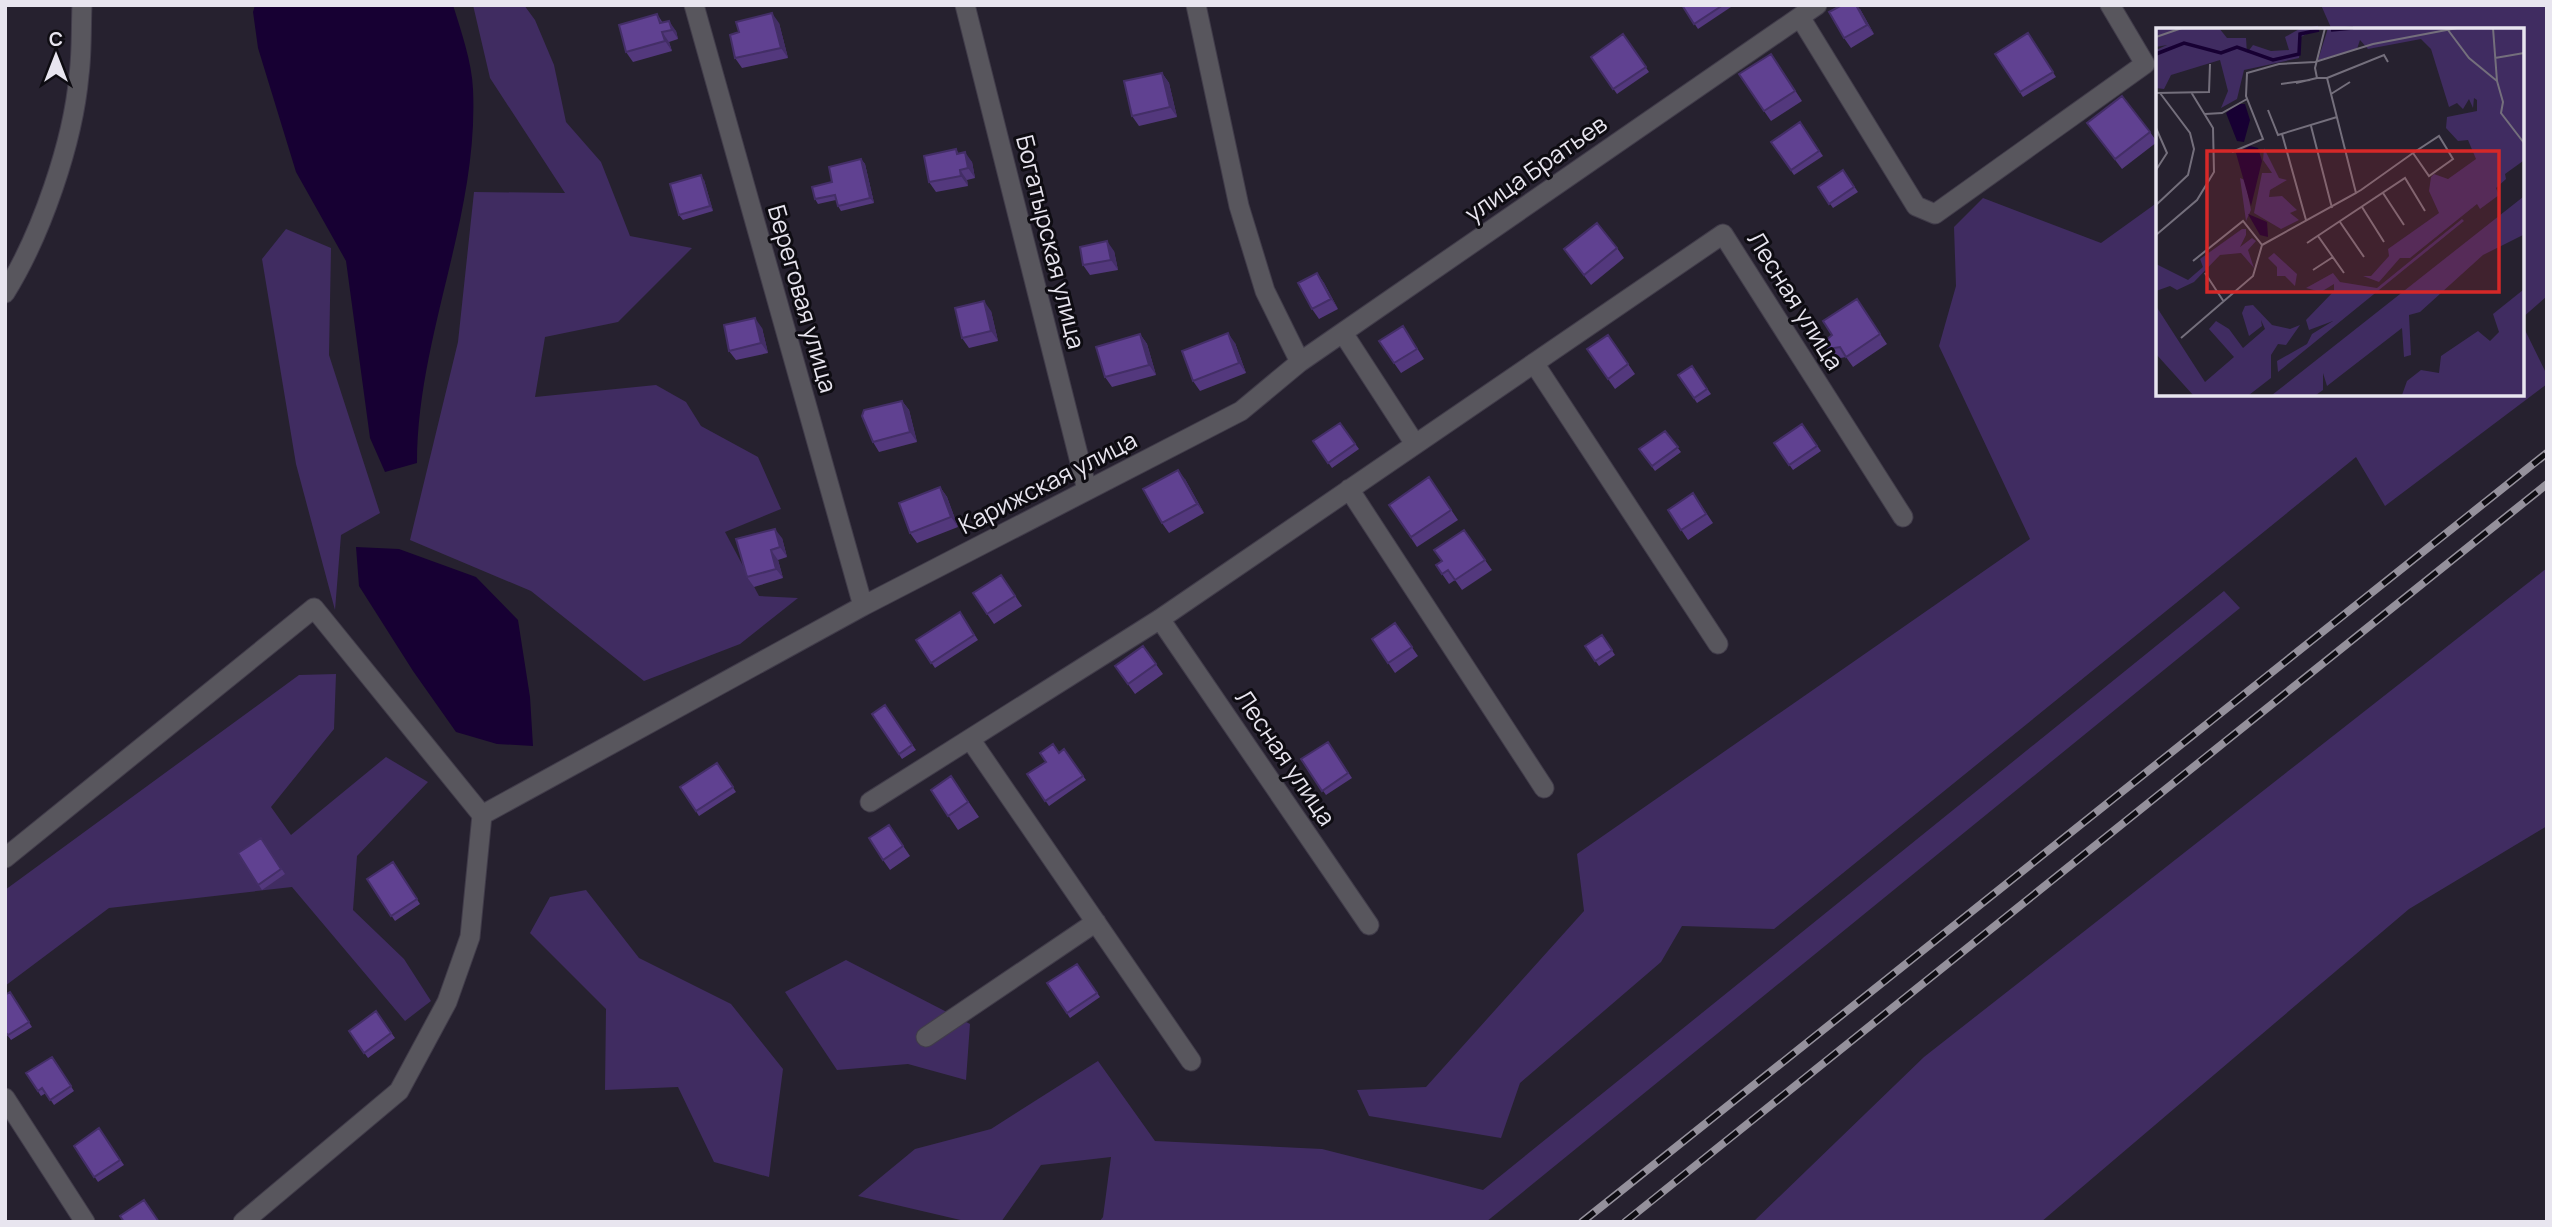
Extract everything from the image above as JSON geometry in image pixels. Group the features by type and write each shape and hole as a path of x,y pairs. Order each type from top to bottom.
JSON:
{"street":[{"path":"5,293 23,263 58,175 79,77 82,5"},
{"name":"Береговая улица","path":"694,5 863,606"},
{"name":"Богатырская улица","path":"965,5 1087,490"},
{"path":"1196,5 1239,206 1265,291 1300,362"},
{"name":"улица Братьев","path":"1300,362 1817,5"},
{"path":"1800,17 1916,206 1935,214 2145,64 2110,5"},
{"name":"Лесная улица","path":"870,802 1160,619 1723,234 1903,517"},
{"path":"1343,333 1415,444"},
{"name":"Карижская улица","path":"482,815 863,606 1241,411 1300,362"},
{"path":"1534,363 1718,643"},
{"path":"1349,489 1544,788"},
{"path":"5,858 314,608 482,815 470,937 447,1003 400,1091 243,1222"},
{"name":"Лесная улица","path":"1160,619 1369,925"},
{"path":"970,739 1191,1061"},
{"path":"926,1037 1096,922"},
{"path":"5,1098 85,1222"}],"shaded area":[{"path":"255,5 453,5 471,68 472,137 467,184 427,369 417,463 385,472 370,438 346,261 296,172 258,48 253,12"},
{"path":"473,5 524,5 535,20 554,65 566,122 601,162 630,236 692,248 618,322 545,337 535,397 656,385 686,402 701,426 758,457 781,509 725,532 759,596 798,598 740,644 644,681 531,591 410,540 458,342 474,192 565,193 490,78"},
{"path":"2321,5 2547,5 2547,296 2524,316 2524,28 2331,28"},
{"path":"1983,198 2101,243 2156,203 2156,396 2524,396 2524,328 2547,375 2547,384 2385,506 2356,457 1774,929 1682,926 1661,962 1520,1083 1501,1138 1369,1116 1357,1090 1426,1087 1584,911 1577,854 2030,539 1939,346 1956,286 1954,227"},
{"path":"286,229 331,248 329,355 380,513 341,535 335,610 296,464 262,259"},
{"path":"356,547 399,549 476,577 518,620 530,697 533,746 497,744 456,732 359,586"},
{"path":"2547,568 2547,826 2409,909 2041,1222 1753,1222 1924,1057"},
{"path":"2224,591 2240,608 1486,1222 1099,1222 1103,1217 1111,1157 1041,1165 1001,1222 969,1222 858,1196 915,1149 991,1129 1098,1061 1155,1141 1322,1149 1483,1190"},
{"path":"336,674 334,729 271,807 291,835 386,757 428,782 357,856 353,910 404,959 431,1001 405,1021 292,887 109,908 5,986 5,890 299,675"},
{"path":"586,890 639,958 731,1004 783,1069 769,1177 714,1162 678,1087 605,1090 606,1009 530,933 550,897"},
{"path":"846,960 970,1024 966,1080 908,1064 837,1070 785,992"}],"building":[{"path":"1682,5 1723,5 1694,24"},
{"path":"1842,5 1856,5 1867,25 1844,38 1829,12"},
{"path":"772,13 781,48 735,58 730,35 739,32 736,22"},
{"path":"657,14 660,23 669,21 672,30 662,32 665,41 626,52 619,25"},
{"path":"2028,33 2053,72 2020,92 1995,54"},
{"path":"1623,34 1646,67 1613,89 1591,57"},
{"path":"1771,54 1795,91 1764,111 1739,74"},
{"path":"1162,73 1170,107 1132,116 1124,81"},
{"path":"2122,96 2150,132 2115,159 2087,123"},
{"path":"1800,122 1819,151 1791,170 1771,142"},
{"path":"956,149 957,154 965,152 968,168 960,170 961,176 929,182 924,156"},
{"path":"861,159 870,198 838,206 835,195 815,199 812,187 832,182 829,167"},
{"path":"1843,170 1854,187 1829,204 1818,187"},
{"path":"701,175 710,206 679,215 670,184"},
{"path":"1597,223 1617,248 1584,275 1564,249"},
{"path":"1107,241 1111,260 1083,265 1080,247"},
{"path":"1317,273 1331,299 1312,309 1298,283"},
{"path":"1857,299 1880,334 1846,357 1840,347 1828,349 1825,341 1832,335 1823,321"},
{"path":"984,301 991,331 962,338 955,308"},
{"path":"755,318 761,343 729,351 724,325"},
{"path":"1403,326 1417,349 1394,363 1379,341"},
{"path":"1228,333 1239,363 1193,381 1182,351"},
{"path":"1140,334 1149,365 1105,377 1096,347"},
{"path":"1608,335 1628,364 1608,379 1587,349"},
{"path":"1692,366 1707,389 1694,398 1678,375"},
{"path":"902,401 910,432 873,442 862,416 864,410"},
{"path":"1340,423 1355,444 1328,463 1313,441"},
{"path":"1802,424 1817,446 1789,465 1774,443"},
{"path":"1665,431 1678,447 1652,466 1639,449"},
{"path":"1178,470 1197,504 1162,523 1143,489"},
{"path":"1429,477 1451,510 1411,537 1389,505"},
{"path":"940,487 951,517 910,533 899,503"},
{"path":"1693,493 1706,514 1681,530 1668,510"},
{"path":"775,529 780,547 771,550 776,569 747,577 736,539"},
{"path":"1464,530 1485,560 1455,580 1448,570 1442,574 1436,565 1442,561 1434,550"},
{"path":"1001,575 1015,596 987,614 973,593"},
{"path":"960,612 974,635 931,663 916,640"},
{"path":"1395,623 1412,647 1388,663 1372,639"},
{"path":"1602,635 1612,650 1595,661 1585,646"},
{"path":"1143,646 1156,664 1128,684 1115,666"},
{"path":"885,705 912,745 899,754 872,714"},
{"path":"1328,742 1348,773 1322,791 1301,759"},
{"path":"1053,744 1059,753 1064,749 1083,776 1045,801 1027,774 1046,762 1040,753"},
{"path":"717,763 733,787 696,811 680,787"},
{"path":"951,776 968,802 948,816 931,790"},
{"path":"889,825 903,846 883,860 869,838"},
{"path":"261,838 281,869 258,885 238,853"},
{"path":"393,862 417,899 391,916 367,879"},
{"path":"1077,964 1097,993 1067,1013 1047,983"},
{"path":"10,992 29,1022 8,1035 5,1032 5,995"},
{"path":"376,1011 391,1033 364,1053 349,1031"},
{"path":"52,1057 71,1086 50,1100 42,1088 38,1091 26,1073"},
{"path":"99,1128 120,1160 94,1177 74,1146"},
{"path":"144,1200 159,1222 124,1222 120,1216"}],"railway":[{"path":"1582,1222 2547,453"},
{"path":"1625,1222 2547,484"}]}
